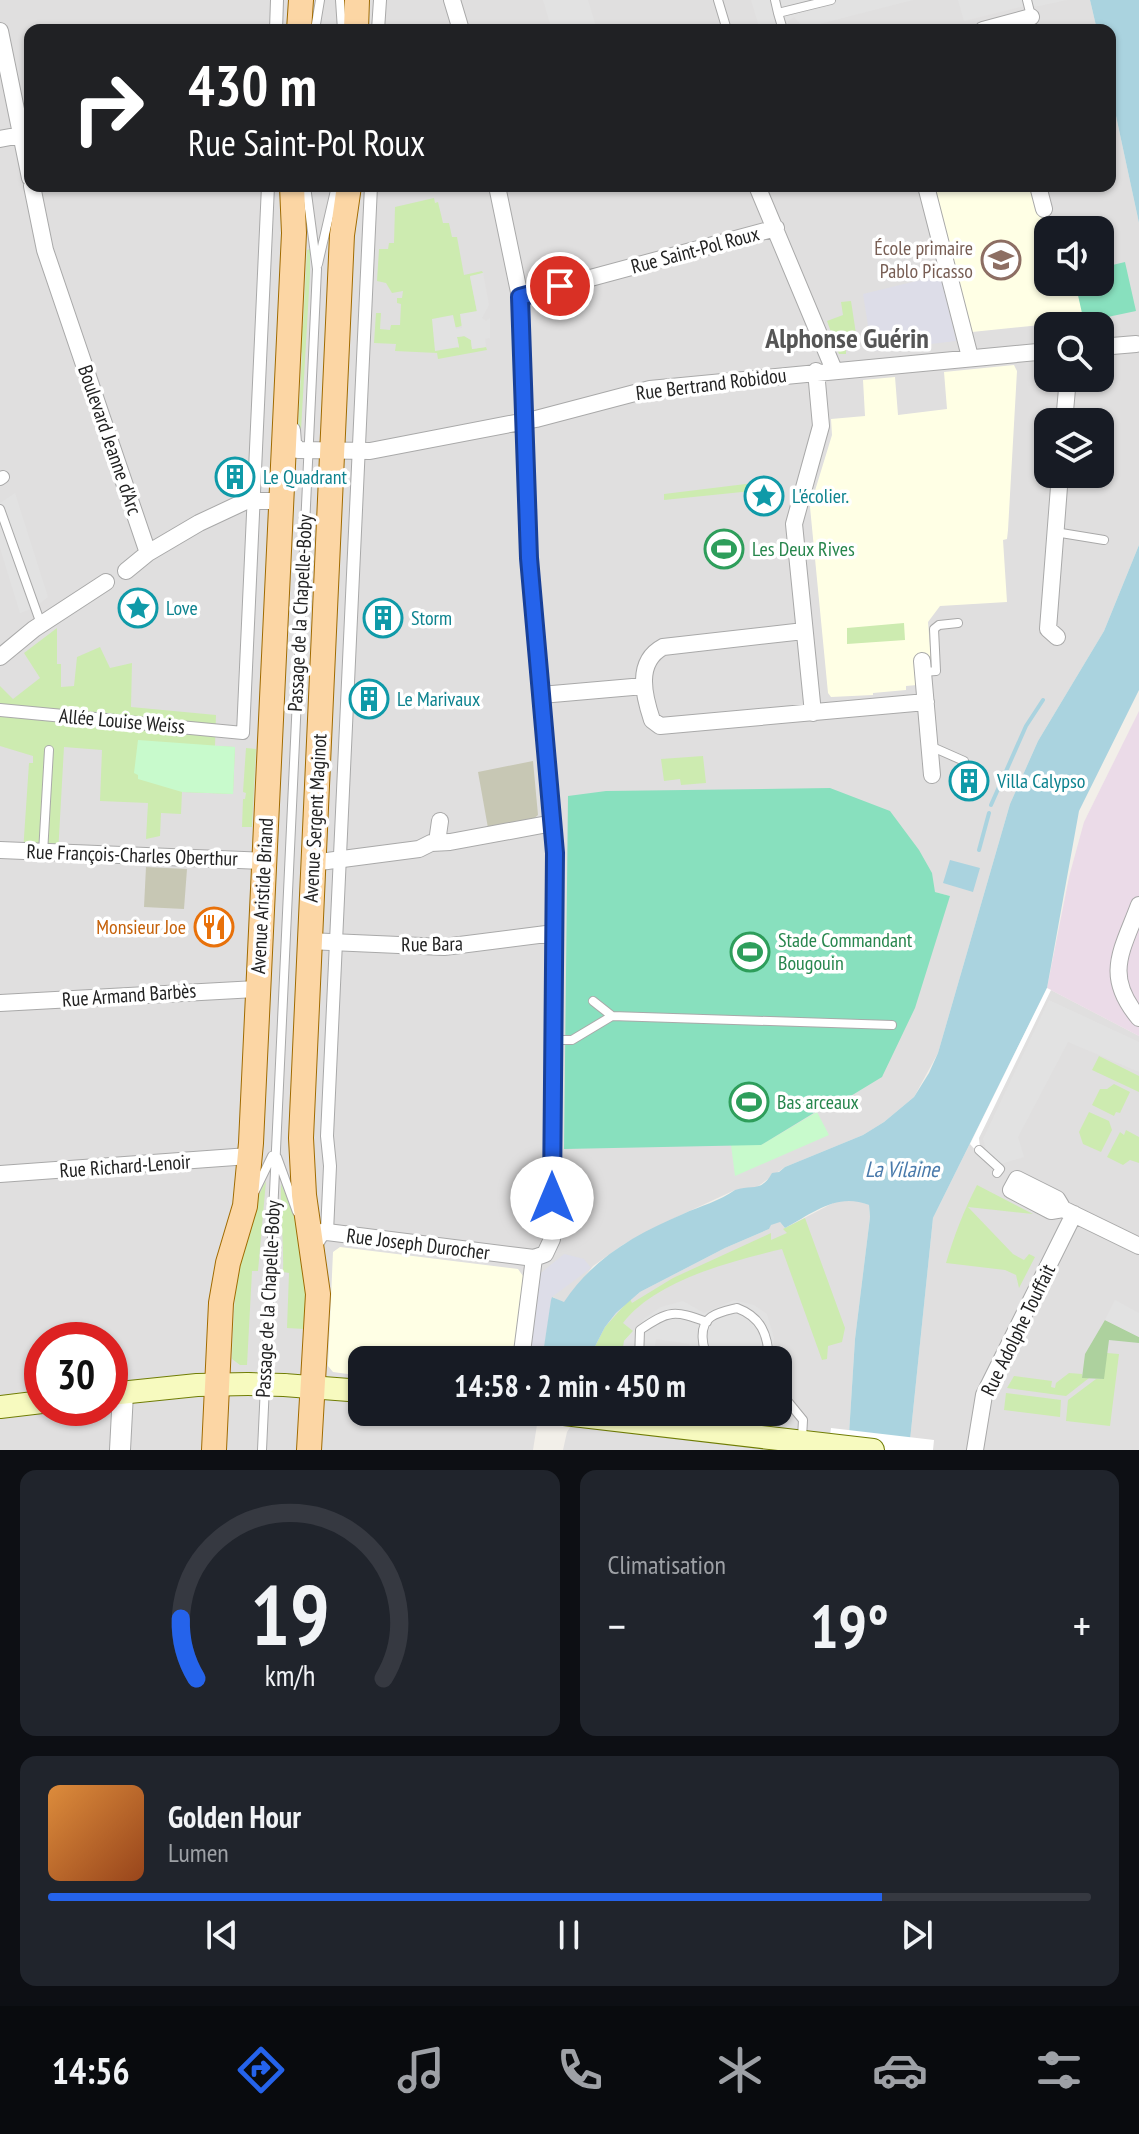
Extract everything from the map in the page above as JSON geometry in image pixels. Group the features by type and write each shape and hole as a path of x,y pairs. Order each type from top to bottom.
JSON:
{"main road":[{"path":"356,24 357,0"},
{"name":"Avenue Aristide Briand","path":"214,1450 222,1293 245,1206 249,1156 294,233 292,192"},
{"name":"Avenue Sergent Maginot","path":"309,1450 319,1240 301,1145 312,863 320,451 348,192"},
{"path":"128,1392 217,1383 348,1390"},
{"path":"0,1407 24,1404"},
{"path":"665,1426 873,1450"}],"street":[{"path":"276,24 277,0"},
{"path":"378,24 380,0"},
{"path":"452,0 459,24"},
{"path":"1011,24 1031,17"},
{"path":"0,31 24,149"},
{"path":"0,139 21,135"},
{"name":"Boulevard Jeanne d'Arc","path":"33,192 45,250 148,553"},
{"path":"253,500 268,192"},
{"name":"Avenue Sergent Maginot","path":"319,1240 330,1166 327,1136 371,192"},
{"path":"498,192 520,297 529,558 555,853 552,1239 545,1254 534,1258 523,1346"},
{"path":"760,192 834,370"},
{"path":"928,192 970,357"},
{"path":"1040,192 1044,209"},
{"name":"Rue Saint-Pol Roux","path":"520,297 776,228"},
{"name":"Avenue Aristide Briand","path":"289,338 296,358 292,439 298,450 320,451"},
{"path":"1114,346 1136,344"},
{"name":"Rue Bertrand Robidou","path":"320,451 359,452 524,421 650,389 1034,352"},
{"path":"813,713 794,524 821,426 816,371"},
{"path":"1057,637 1048,629 1059,488"},
{"name":"Allée Louise Weiss","path":"0,710 243,733 253,500"},
{"path":"126,571 148,553 199,523 246,501 281,501"},
{"path":"0,657 42,624 106,582"},
{"path":"804,631 663,647 651,657 647,666 644,686 652,720 660,726 926,702"},
{"path":"923,667 932,775"},
{"path":"541,695 644,686"},
{"path":"437,842 440,821"},
{"path":"312,863 419,849 437,842 553,823"},
{"name":"Rue François-Charles Oberthur","path":"0,850 265,861"},
{"path":"1138,1016 1125,1000 1117,979 1122,950 1139,905"},
{"name":"Rue Bara","path":"308,941 444,947 554,933"},
{"name":"Rue Armand Barbès","path":"0,1003 258,989"},
{"name":"Rue Richard-Lenoir","path":"0,1174 249,1156"},
{"name":"Rue Adolphe Touffait","path":"975,1450 984,1395 1068,1211 1139,1246"},
{"name":"Rue Joseph Durocher","path":"319,1240 534,1258"},
{"path":"118,1426 120,1450"}],"lane":[{"path":"303,22 320,0"},
{"path":"340,0 342,24"},
{"path":"718,0 725,24"},
{"path":"775,0 781,24"},
{"path":"778,13 831,0"},
{"path":"1027,0 1031,17"},
{"path":"307,192 317,269"},
{"path":"317,269 335,192"},
{"name":"Passage de la Chapelle-Boby","path":"262,1450 275,1148 320,451 317,269"},
{"path":"0,509 42,624"},
{"path":"1055,532 1104,540"},
{"path":"923,667 936,671 934,629 939,625 958,623"},
{"path":"929,746 964,761"},
{"path":"43,853 49,750"},
{"path":"593,1001 612,1016"},
{"path":"553,1040 572,1040 612,1016 892,1025"},
{"name":"Passage de la Chapelle-Boby","path":"245,1206 267,1170 275,1148"},
{"name":"Passage de la Chapelle-Boby","path":"275,1148 319,1240"},
{"path":"979,1150 1000,1169 997,1173"},
{"path":"704,1346 703,1335 712,1316 737,1308 752,1314 763,1326 768,1346"},
{"path":"639,1346 640,1330 664,1313 686,1314 707,1322"},
{"path":"792,1407 803,1420 815,1445"}],"shaded area":[{"path":"0,0 1090,0 1096,24 24,24 24,192 1116,192 1116,116 1139,223 1139,545 1104,631 1038,741 1010,804 938,1053 914,1097 863,1135 785,1167 754,1189 735,1190 668,1221 624,1244 593,1266 564,1303 553,1297 551,1300 544,1346 348,1346 348,1426 537,1426 533,1450 0,1450","holes":["568,796 950,896 823,1108 568,840"]},
{"path":"543,0 588,0 595,24 550,24"},
{"path":"751,0 913,0 820,24 800,24 794,17 788,24 758,24"},
{"path":"958,0 1067,0 1020,7 964,21"},
{"name":"École primaire Pablo Picasso","path":"936,192 1036,192 1042,216 1034,216 1034,296 1078,296 1082,312 1034,312 1034,326 972,332"},
{"path":"483,273 489,305 482,318 486,321 490,318 490,338 485,339 486,347 472,349 471,340 464,336 457,337 459,347 435,351 432,319 453,315 456,329 462,328 460,314 477,311 470,276"},
{"path":"941,275 956,341 872,351 863,294"},
{"path":"1014,365 1017,371 1008,530 1007,539 1003,540 1007,602 940,606 928,622 931,660 915,662 917,685 906,686 906,690 873,695 831,697 828,693 810,507 832,435 831,419 865,416 863,380 895,377 898,415 947,409 944,372"},
{"path":"15,493 48,597 34,608 20,613 0,548 0,503"},
{"path":"1139,711 1139,1036 1047,988 1069,877 1084,822"},
{"path":"533,761 538,815 531,821 488,828 478,772"},
{"path":"146,867 187,869 184,909 144,907"},
{"path":"1047,988 1139,1036 1139,1450 909,1450 933,1218"},
{"path":"1049,1000 1139,1042 1139,1072 1068,1042 1018,1137 1024,1157 1001,1164 987,1153 983,1139"},
{"path":"853,1199 869,1205 870,1217 855,1339 848,1450 563,1450 571,1426 792,1426 792,1346 595,1346 616,1313 640,1292 769,1229 770,1225 779,1221 785,1228 835,1202"},
{"path":"340,1247 518,1269 523,1276 516,1346 348,1346 348,1374 333,1372 328,1366 333,1252"},
{"path":"564,1254 584,1259 591,1268 552,1297 544,1346 528,1346 536,1277"},
{"path":"734,1300 754,1305 767,1314 774,1346 690,1346 656,1339 655,1346 623,1346 624,1341 645,1318 661,1307 683,1301 704,1313"},
{"path":"1115,1300 1139,1313 1139,1337 1105,1320"}],"green space":[{"path":"434,198 435,203 438,202 443,223 449,223 452,237 457,237 464,275 483,273 470,277 477,312 457,327 433,319 435,333 459,348 457,337 465,336 471,340 472,349 486,347 487,350 438,359 437,353 395,351 396,344 374,343 376,313 381,313 380,329 390,330 391,325 400,325 401,304 397,303 397,298 402,298 403,291 392,293 386,283 377,281 379,249 388,249 389,243 394,243 395,207"},
{"path":"310,249 301,430 298,429 302,354 295,337 296,326 303,326 307,250"},
{"path":"1125,262 1136,311 1114,316 1114,312 1082,312 1078,296 1114,296 1114,265"},
{"path":"851,301 858,347 846,348 846,354 839,354 827,321 843,315 841,302"},
{"path":"771,481 772,489 664,500 664,494"},
{"path":"904,623 905,640 847,644 847,628"},
{"path":"57,628 57,664 61,664 61,687 74,686 77,657 100,647 110,668 132,663 131,707 216,715 215,746 235,747 233,794 182,792 181,814 161,813 160,836 146,839 148,803 100,801 102,750 64,747 58,854 23,852 29,763 33,763 33,756 0,746 0,686 13,699 40,678 24,653"},
{"path":"138,740 235,747 233,794 182,792 138,779 134,773"},
{"path":"246,748 256,749 252,827 242,827"},
{"path":"703,756 706,783 681,785 680,779 664,781 661,759"},
{"name":"Stade Commandant Bougouin","path":"830,788 890,811 932,873 935,892 950,896 915,1008 882,1077 761,1145 564,1149 568,796 606,791"},
{"path":"1099,1056 1139,1076 1139,1092 1092,1070"},
{"path":"1114,1084 1130,1092 1120,1113 1116,1112 1114,1116 1092,1105 1100,1089"},
{"path":"817,1112 829,1135 735,1176 731,1145 761,1145"},
{"path":"1089,1112 1109,1121 1112,1130 1101,1152 1083,1144 1079,1132"},
{"path":"1126,1130 1139,1137 1139,1163 1130,1160 1123,1165 1107,1157 1120,1132 1124,1135"},
{"path":"266,1181 258,1271 252,1271 247,1365 240,1365 232,1359 238,1268 248,1223"},
{"path":"281,1184 299,1226 308,1264 304,1329 287,1328 289,1273 283,1272"},
{"path":"977,1185 1033,1214 968,1207 1013,1254 1024,1260 1029,1254 1035,1257 1019,1288 1016,1275 1005,1270 946,1263 960,1223"},
{"path":"805,1218 845,1328 842,1342 828,1346 827,1359 822,1360 782,1249 696,1274 675,1284 637,1308 623,1323 633,1331 623,1346 595,1346 605,1327 630,1299 632,1303 673,1278 771,1233 771,1240 787,1233 783,1229"},
{"path":"1105,1320 1139,1337 1139,1343 1109,1340 1104,1379 1082,1378 1085,1354"},
{"path":"1107,1353 1119,1354 1110,1426 1066,1421 1068,1400 1096,1379 1103,1379"},
{"path":"1069,1373 1089,1378 1066,1396 1007,1388 1014,1376 1052,1381 1051,1387 1055,1388 1056,1383"},
{"path":"1006,1393 1061,1400 1060,1417 1004,1410"}],"water":[{"path":"1090,0 1139,0 1139,223 1116,116 1116,24 1096,24"},
{"name":"La Vilaine","path":"1139,545 1139,690 1079,811 1047,988 933,1218 909,1450 848,1450 855,1339 869,1205 846,1201 836,1203 785,1228 780,1222 771,1225 769,1229 640,1292 616,1313 595,1346 544,1346 552,1297 564,1302 588,1272 617,1249 735,1190 760,1186 772,1173 863,1135 914,1097 938,1053 1010,804 1038,741 1104,631"},
{"path":"950,860 980,868 973,892 943,883"}],"pier":[{"path":"1047,988 1051,990 979,1138 980,1148 977,1152 970,1144"},
{"path":"831,1428 934,1440 933,1450 828,1450"}],"waterway":[{"path":"991,805 1026,726 1043,700"},
{"path":"979,850 989,813"}],"place":[{"name":"École primaire Pablo Picasso","path":"1001,260"},
{"name":"Le Quadrant","path":"235,477"},
{"name":"L'écolier.","path":"764,496"},
{"name":"Les Deux Rives","path":"724,549"},
{"name":"Love","path":"138,608"},
{"name":"Storm","path":"383,618"},
{"name":"Le Marivaux","path":"369,699"},
{"name":"Villa Calypso","path":"969,781"},
{"name":"Monsieur Joe","path":"214,927"},
{"name":"Stade Commandant Bougouin","path":"750,952"},
{"name":"Bas arceaux","path":"749,1102"}],"district":[{"name":"Alphonse Guérin","path":"847,338"}],"route":[{"path":"552,1198 555,853 529,558 520,297 560,286"}]}
